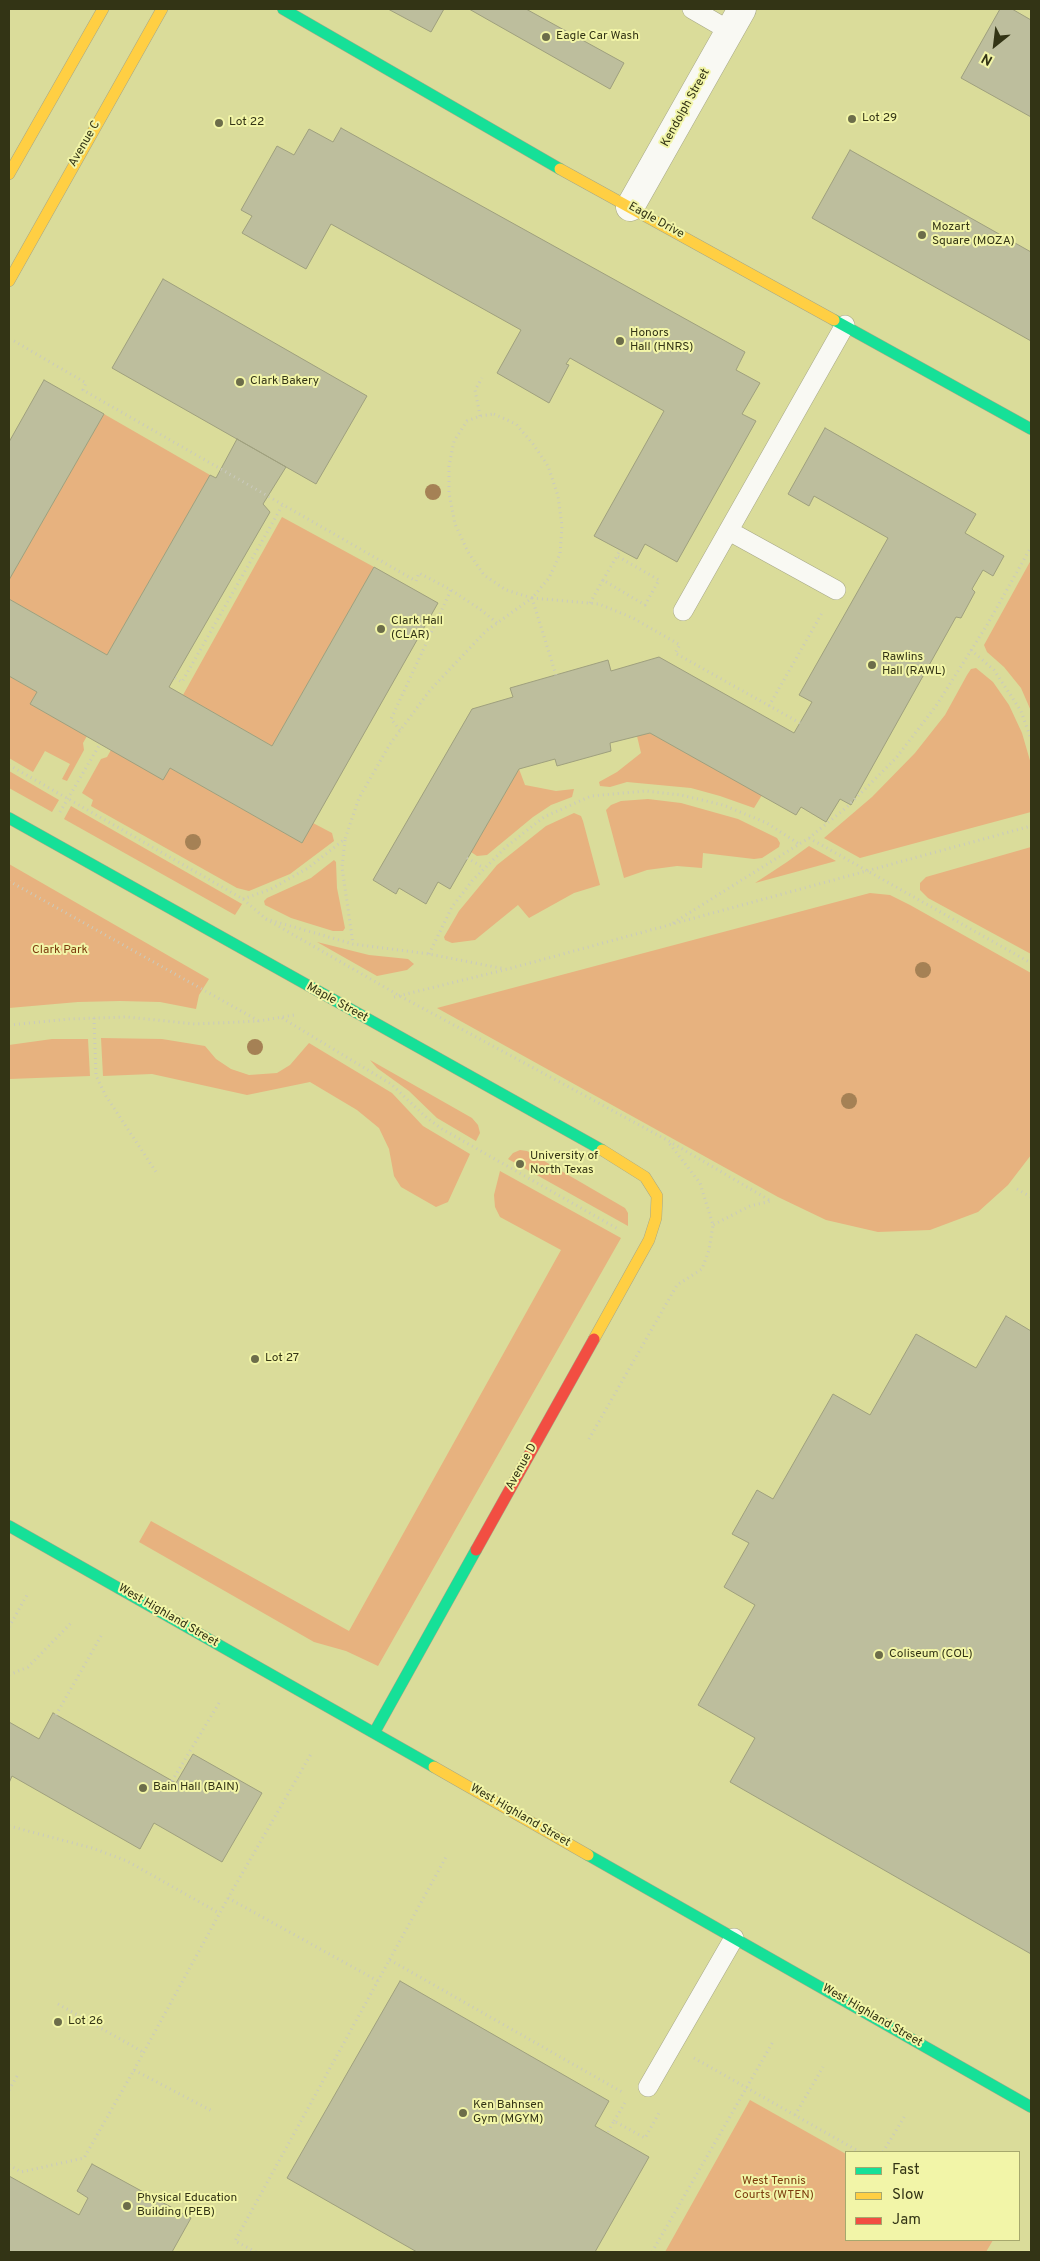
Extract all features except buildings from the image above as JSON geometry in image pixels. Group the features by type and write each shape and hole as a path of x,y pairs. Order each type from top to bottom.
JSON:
{"street":[{"path":"9,174 103,9"},
{"name":"Avenue C","path":"9,280 162,9"},
{"name":"Eagle Drive","path":"282,9 572,176 846,325 1031,429"},
{"name":"Kendolph Street","path":"630,207 736,20"},
{"name":"Maple Street","path":"9,818 623,1162 645,1177 657,1196"},
{"name":"Avenue D","path":"374,1733 646,1245 656,1218 657,1196"},
{"name":"West Highland Street","path":"9,1526 1031,2107"}],"lane":[{"path":"692,9 736,20"},
{"path":"683,611 846,325"},
{"path":"729,530 836,590"},
{"path":"648,2087 734,1938"}],"path":[{"path":"14,341 86,383 82,390 416,581 419,573 451,590 497,623"},
{"path":"480,416 475,390 482,378"},
{"path":"352,944 342,867 345,839 359,798 400,730 431,689 486,631 532,598 549,578 560,554 562,526 558,496 548,466 516,424 494,414 480,416 467,421 454,441 449,466 449,493 455,524 468,552 484,575 506,590 532,598 599,604 633,618 680,645 675,653 800,723"},
{"path":"175,678 182,682 282,506"},
{"path":"669,925 809,838 847,807 896,758 936,706 1031,547"},
{"path":"590,603 620,550"},
{"path":"603,580 645,604 659,580 617,556"},
{"path":"400,730 391,719 451,590"},
{"path":"532,598 556,675"},
{"path":"770,706 812,630"},
{"path":"971,650 994,670 1021,711 1031,739"},
{"path":"45,839 100,744"},
{"path":"9,765 243,899 266,919 400,996 667,1140 771,1201 750,1206 713,1225"},
{"path":"429,954 452,907 484,868 506,846 544,817 591,796 646,791 681,794 723,805 767,823 799,844"},
{"path":"390,998 508,969 1031,826"},
{"path":"809,838 1031,963"},
{"path":"243,899 271,889 308,868 345,839"},
{"path":"467,858 484,868"},
{"path":"9,881 259,1021"},
{"path":"266,919 352,944 429,954 508,969"},
{"path":"9,1025 127,1017 195,1024 259,1021 344,1007"},
{"path":"282,1017 391,1084 427,1118 442,1129 646,1245"},
{"path":"94,1018 96,1076 106,1096 158,1175"},
{"path":"589,1439 677,1285 702,1269 709,1250 713,1225 700,1183 667,1140"},
{"path":"1017,1189 1031,1198"},
{"path":"9,1627 27,1594"},
{"path":"9,1675 28,1667 73,1621"},
{"path":"56,1715 101,1636"},
{"path":"172,1781 219,1703"},
{"path":"9,2165 21,2172 84,2158 219,1913 311,1754"},
{"path":"9,1826 92,1848 127,1860 219,1913"},
{"path":"256,2252 235,2241 446,1857"},
{"path":"228,1898 378,1981"},
{"path":"390,1960 610,2085"},
{"path":"58,2004 143,2052"},
{"path":"652,2252 774,2040"},
{"path":"672,2046 858,2151"},
{"path":"795,2115 823,2066"},
{"path":"134,2070 214,2112"},
{"path":"9,2090 17,2076"},
{"path":"614,2121 622,2108"},
{"path":"885,2151 906,2114"}],"shaded area":[{"name":"University of North Texas","path":"9,9 1031,9 1031,2252 9,2252"}],"green space":[{"path":"104,414 210,475 107,655 9,599 9,580"},
{"path":"282,517 374,567 272,746 183,695"},
{"path":"1031,560 1031,711 1021,688 1004,667 987,652 984,645"},
{"path":"976,668 993,682 1009,705 1022,733 1031,764 1031,812 860,858 824,838 872,797 915,753 945,715 971,669"},
{"path":"9,676 37,692 30,704 87,736 83,743 84,750 67,781 62,779 70,764 45,751 33,772 9,758"},
{"path":"650,733 762,795 754,808 691,788 627,782 610,787 600,786 599,782 617,772 641,753 637,736"},
{"path":"111,750 163,779 170,768 302,843 313,823 332,833 334,841 290,874 249,891 237,888 91,806 93,800 82,793 101,759 107,757"},
{"path":"519,769 525,785 556,791 574,789 572,797 551,805 533,817 487,855 477,856 471,852"},
{"path":"9,771 59,800 52,812 9,788"},
{"path":"648,799 681,803 738,819 777,838 780,843 779,847 762,858 754,859 703,853 702,868 677,866 647,870 624,878 606,810 611,805 621,801"},
{"path":"71,806 242,904 235,915 64,819"},
{"path":"574,813 581,816 583,821 600,885 574,893 529,918 518,905 475,940 452,943 445,940 444,937 459,911 497,865 546,826"},
{"path":"809,846 836,861 755,883 787,862"},
{"path":"1031,847 1031,954 928,898 920,890 920,883 926,877"},
{"path":"334,860 336,862 337,888 345,928 343,931 333,931 291,918 265,905 264,901 267,898 311,878"},
{"name":"Clark Park","path":"9,864 209,979 199,995 196,1009 160,1002 120,1001 78,1002 9,1008"},
{"path":"870,893 890,895 1031,973 1031,1155 1008,1185 978,1212 930,1230 878,1232 826,1220 778,1197 437,1008"},
{"path":"317,942 369,955 408,959 414,964 407,970 377,976"},
{"path":"101,1038 162,1039 205,1046 216,1059 231,1069 249,1075 277,1073 290,1065 309,1043 392,1093 423,1126 470,1154 448,1202 436,1207 401,1187 394,1176 389,1149 379,1128 357,1110 310,1082 247,1095 152,1074 103,1076"},
{"path":"52,1039 88,1039 90,1076 9,1079 9,1045"},
{"path":"370,1060 472,1118 478,1125 480,1133 476,1141 437,1118 409,1091 377,1068"},
{"path":"520,1150 527,1151 625,1208 628,1213 628,1226 508,1159 513,1153"},
{"path":"500,1171 621,1238 378,1666 346,1651 314,1642 139,1542 151,1521 349,1631 561,1250 500,1217 495,1207 494,1195"},
{"name":"West Tennis Courts (WTEN)","path":"750,2100 845,2153 845,2241 992,2241 986,2252 665,2252"}],"traffic: fast":[{"path":"283,9 560,169"},
{"path":"834,320 1031,429"},
{"path":"9,818 602,1150"},
{"path":"9,1526 434,1767"},
{"path":"374,1733 476,1550"},
{"path":"588,1855 1031,2107"}],"traffic: slow":[{"path":"9,174 103,9"},
{"path":"9,281 162,9"},
{"path":"560,169 834,320"},
{"path":"594,1339 649,1240 656,1218 657,1196 645,1177 602,1150"},
{"path":"434,1767 588,1855"}],"traffic: jam":[{"path":"476,1550 594,1339"}],"place":[{"name":"Eagle Car Wash","path":"546,37"},
{"name":"Lot 29","path":"852,119"},
{"name":"Lot 22","path":"219,123"},
{"name":"Mozart Square (MOZA)","path":"922,235"},
{"name":"Honors Hall (HNRS)","path":"620,341"},
{"name":"Clark Bakery","path":"240,382"},
{"name":"Clark Hall (CLAR)","path":"381,629"},
{"name":"Rawlins Hall (RAWL)","path":"872,665"},
{"name":"University of North Texas","path":"520,1164"},
{"name":"Lot 27","path":"255,1359"},
{"name":"Coliseum (COL)","path":"879,1655"},
{"name":"Bain Hall (BAIN)","path":"143,1788"},
{"name":"Lot 26","path":"58,2022"},
{"name":"Ken Bahnsen Gym (MGYM)","path":"463,2113"},
{"name":"Physical Education Building (PEB)","path":"127,2206"}]}
